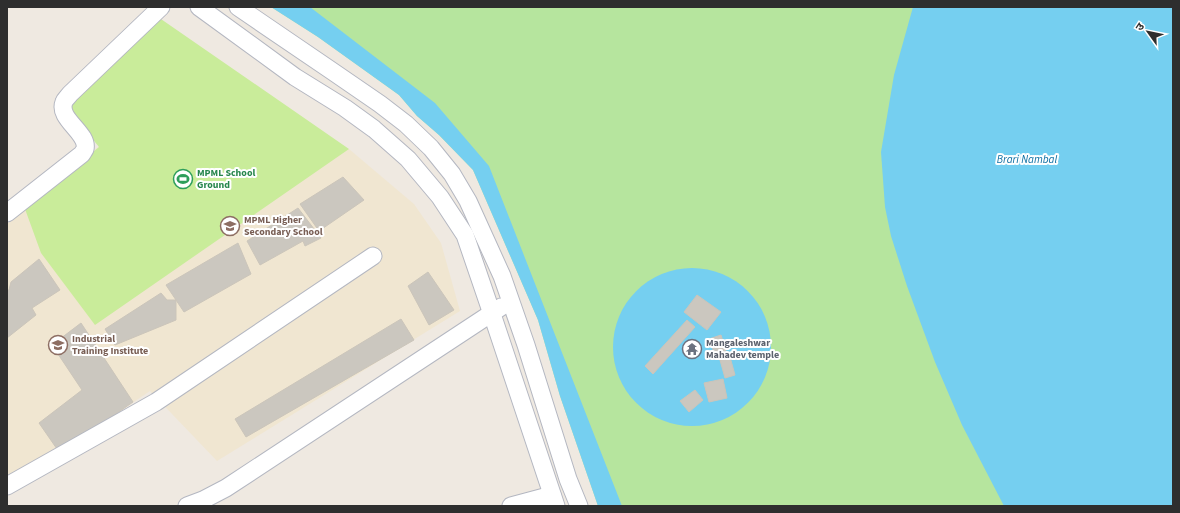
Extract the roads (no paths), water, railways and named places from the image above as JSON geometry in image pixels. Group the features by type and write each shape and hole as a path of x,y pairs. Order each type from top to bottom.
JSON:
{"street":[{"path":"7,213 82,154 85,148 84,139 65,114 63,109 64,102 70,94 161,7"},
{"path":"199,7 295,76 345,108 374,129 408,159 440,197 465,235 554,501 511,506"},
{"path":"238,7 287,39 406,124 431,148 452,174 468,201 502,276 526,345 568,479 579,506"},
{"path":"7,486 156,402 372,256"},
{"path":"200,504 510,301"}],"water":[{"path":"271,7 310,7 435,103 489,166 622,506 598,506 560,396 538,320 473,170 439,135 417,116 399,95 318,37"},
{"name":"Brari Nambal","path":"913,7 1173,7 1173,506 1004,506 962,425 935,362 907,286 891,236 885,207 881,152 894,75"},
{"name":"Mangaleshwar Mahadev temple","path":"692,268 722,274 736,281 748,291 758,303 765,317 771,347 765,377 758,391 748,403 736,413 722,420 692,426 662,420 648,413 636,403 626,391 619,377 613,347 619,317 626,303 636,291 648,281 662,274"}],"place":[{"name":"MPML School Ground","path":"183,179"},
{"name":"MPML Higher Secondary School","path":"230,226"},
{"name":"Industrial Training Institute","path":"58,345"},
{"name":"Mangaleshwar Mahadev temple","path":"692,349"}]}
